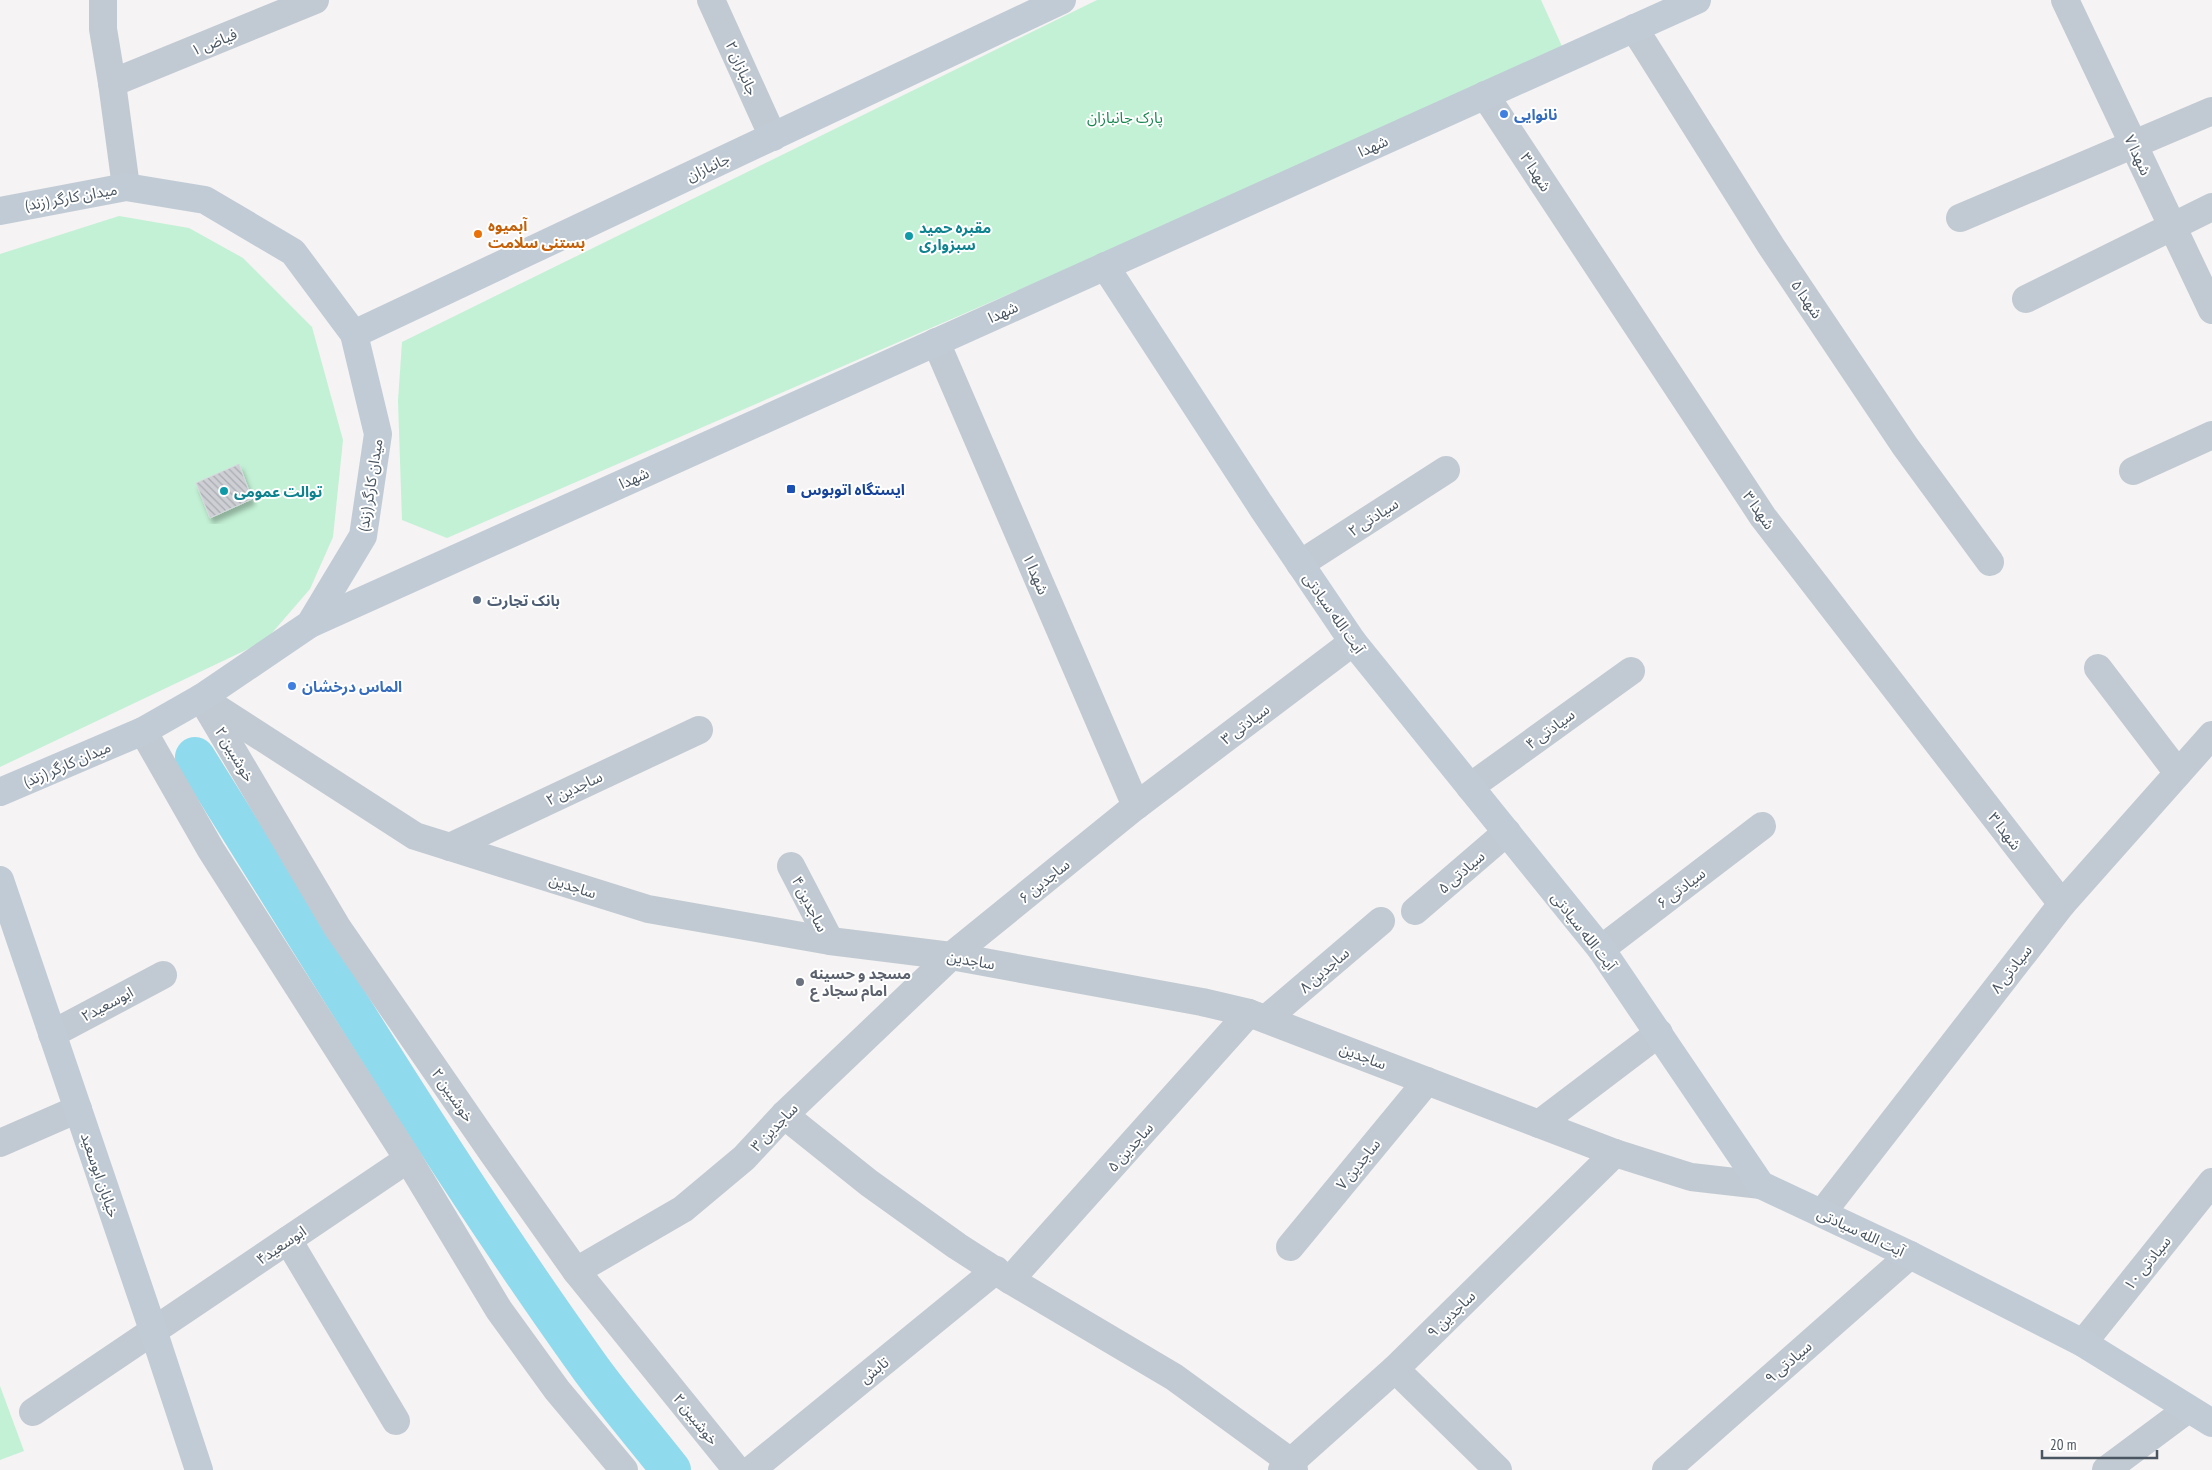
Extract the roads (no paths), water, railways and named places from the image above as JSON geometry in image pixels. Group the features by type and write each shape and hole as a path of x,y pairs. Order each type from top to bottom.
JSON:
{"main road":[{"name":"جانبازان","path":"354,334 1062,0"},
{"name":"شهدا","path":"310,624 1697,0"},
{"name":"میدان کارگر (زند)","path":"0,211 126,187 205,200 293,252 354,334 378,434 363,536 310,624 201,698 143,731 0,792"},
{"name":"آیت الله سیادتی","path":"1105,266 1353,642 1600,949 1761,1185 1910,1255 2083,1343 2212,1423"},
{"name":"خیابان ابوسعید","path":"0,880 153,1330 194,1467"}],"street":[{"path":"103,0 103,29 126,187"},
{"name":"فیاض ۱","path":"112,83 315,0"},
{"name":"جانبازان ۲","path":"711,0 772,137"},
{"name":"شهدا ۷","path":"2064,0 2212,310"},
{"name":"شهدا ۵","path":"1634,28 1788,270 1905,446 1990,562"},
{"name":"شهدا ۳","path":"1485,95 1763,517 2062,904"},
{"path":"1960,218 2132,143 2212,111"},
{"path":"2026,299 2212,207"},
{"name":"شهدا ۱","path":"936,342 1136,806"},
{"path":"2133,471 2212,435"},
{"name":"سیادتی ۲","path":"1300,564 1446,470"},
{"name":"سیادتی ۳","path":"1136,806 1353,642"},
{"path":"2098,668 2178,773"},
{"name":"سیادتی ۴","path":"1470,787 1630,671"},
{"name":"ساجدین","path":"201,698 415,836 648,910 830,941 952,956 1202,1002 1258,1016 1615,1153 1691,1177 1761,1185"},
{"name":"خوشبین ۲","path":"201,698 337,927 576,1271 737,1470"},
{"name":"ساجدین ۲","path":"450,846 699,730"},
{"path":"143,731 212,850 408,1159 499,1310 557,1390 624,1470"},
{"name":"سیادتی ۸","path":"1822,1213 2062,904 2212,735"},
{"name":"ساجدین ۶","path":"952,956 1136,806"},
{"name":"سیادتی ۶","path":"1600,949 1762,826"},
{"name":"سیادتی ۵","path":"1414,911 1507,832"},
{"name":"ساجدین ۴","path":"791,866 830,941"},
{"name":"ساجدین ۸","path":"1258,1016 1381,921"},
{"name":"ساجدین ۳","path":"576,1271 683,1209 744,1158 784,1115 952,956"},
{"name":"ابوسعید۲","path":"52,1034 163,975"},
{"name":"ساجدین ۵","path":"1003,1275 1258,1016"},
{"path":"1539,1124 1658,1033"},
{"name":"ساجدین ۷","path":"1290,1247 1427,1081"},
{"path":"0,1143 78,1109"},
{"path":"784,1115 869,1183 957,1246 1174,1377 1289,1467"},
{"name":"ساجدین ۹","path":"1289,1467 1395,1369 1615,1153"},
{"name":"ابوسعید۴","path":"33,1412 408,1159"},
{"name":"سیادتی ۱۰","path":"2083,1343 2212,1182"},
{"path":"288,1240 396,1421"},
{"name":"سیادتی ۹","path":"1666,1470 1910,1255"},
{"name":"تابش","path":"751,1470 1003,1275"},
{"path":"1395,1369 1498,1470"},
{"path":"2106,1470 2188,1409"}],"waterway":[{"path":"195,757 434,1138 534,1288 596,1376 671,1470"}],"place":[{"name":"نانوایی","path":"1504,114"},
{"name":"آبمیوه بستنی سلامت","path":"478,234"},
{"name":"مقبره حمید سبزواری","path":"909,236"},
{"name":"ایستگاه اتوبوس","path":"791,489"},
{"name":"توالت عمومی","path":"224,491"},
{"name":"بانک تجارت","path":"477,600"},
{"name":"الماس درخشان","path":"292,686"},
{"name":"مسجد و حسینه امام سجاد ع","path":"800,982"}],"park label":[{"name":"پارک جانبازان","path":"1125,117"}]}
